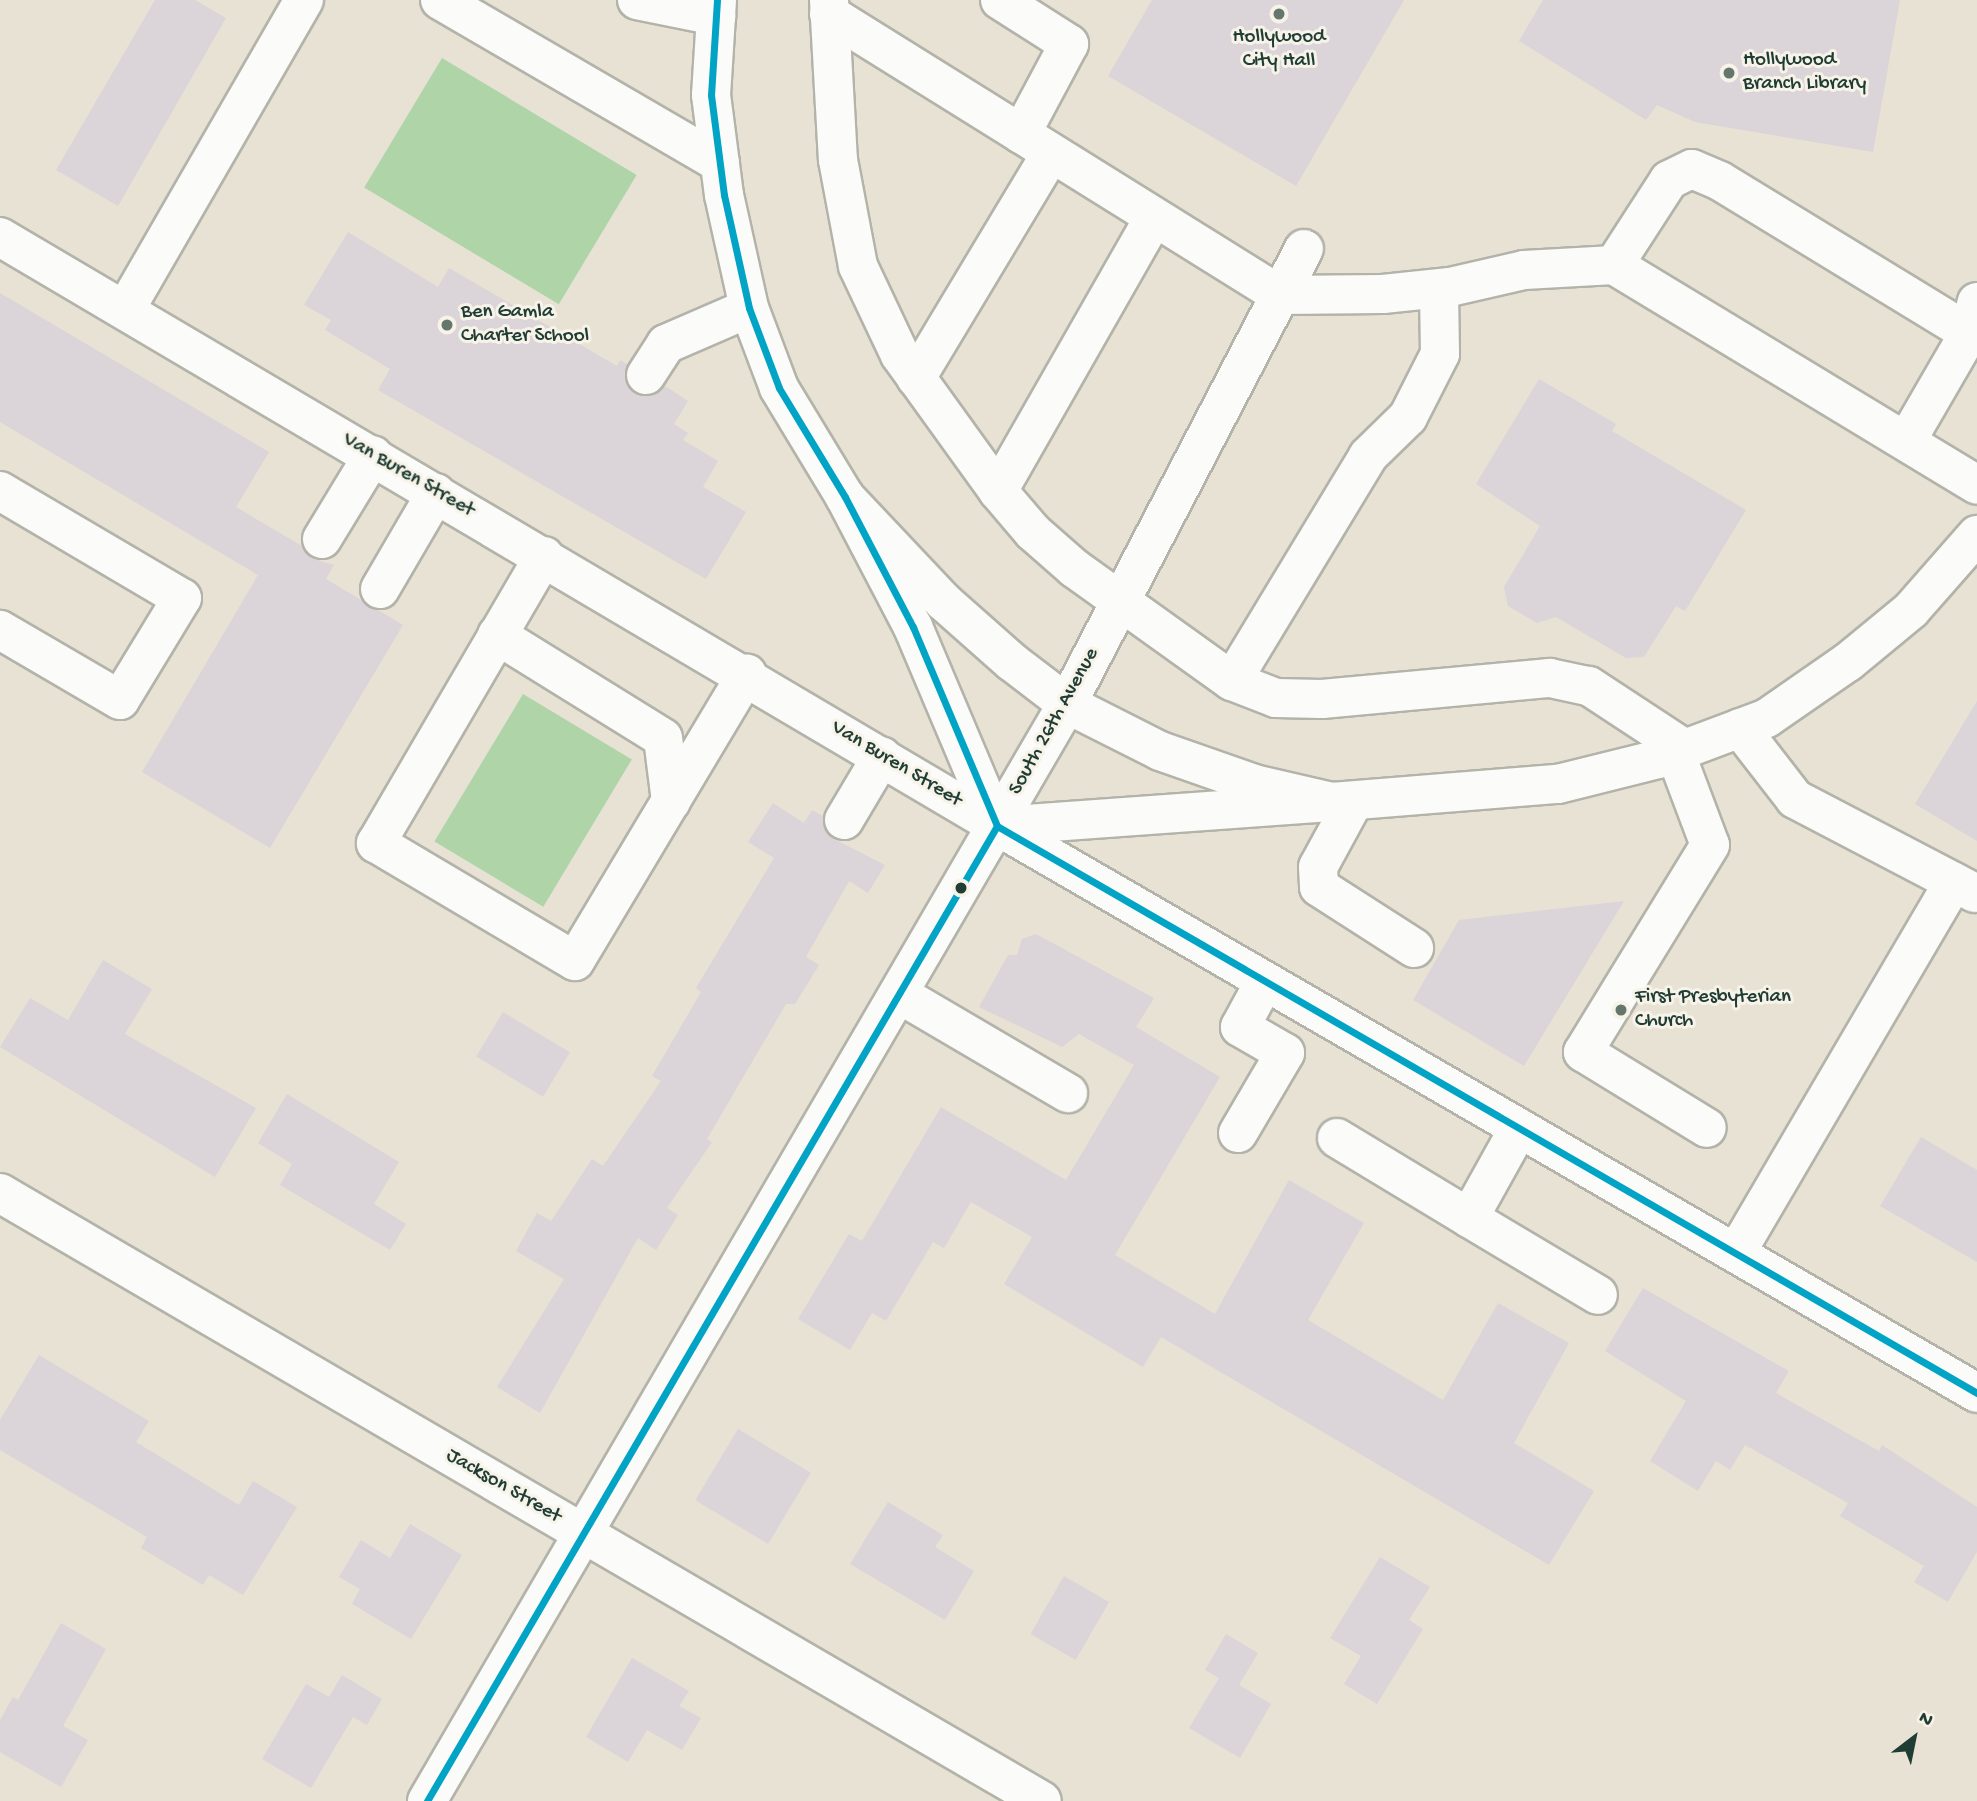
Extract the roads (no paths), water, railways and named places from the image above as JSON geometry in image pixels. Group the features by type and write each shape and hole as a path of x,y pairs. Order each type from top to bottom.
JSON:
{"main road":[{"path":"125,310 304,0"},
{"path":"440,0 720,163"},
{"path":"638,0 717,8 711,95 720,163 749,308 779,388 845,498 913,627 997,826 1558,784 1680,750 1768,718 1848,662 1911,610 1976,539"},
{"path":"916,377 1036,143 1069,44 1000,0"},
{"path":"829,7 1036,143 1280,295 1439,289 1524,270 1614,265 1907,440 1977,485"},
{"path":"829,7 838,160 858,266 900,355 998,491 1033,532 1120,602 1232,681 1276,698 1322,699 1549,678 1589,687 1680,750 1710,845 1583,1052 1707,1128"},
{"path":"1614,265 1669,180 1692,169 1720,181 1974,324 1907,440"},
{"path":"998,491 1154,217"},
{"name":"Van Buren Street","path":"0,237 747,674 997,826 1977,1393"},
{"name":"South 26th Avenue","path":"427,1801 1067,704 1304,249"},
{"path":"1232,681 1368,456 1408,417 1440,354 1439,289"},
{"path":"646,375 666,344 749,308"},
{"path":"322,539 373,455"},
{"path":"0,491 182,598 120,700 0,630"},
{"path":"380,589 436,493"},
{"path":"845,498 943,601 1012,663 1067,704 1160,751 1254,784 1343,801"},
{"path":"544,556 376,843 575,961 747,674"},
{"path":"497,635 663,738 671,800"},
{"path":"1736,1253 1966,888 1795,799 1740,728"},
{"path":"844,820 881,756"},
{"path":"1343,801 1318,867 1320,887 1414,948"},
{"path":"1238,1133 1285,1053 1240,1027 1265,981"},
{"path":"899,994 1068,1093"},
{"path":"1469,1218 1519,1128"},
{"path":"1337,1138 1598,1295"},
{"name":"Jackson Street","path":"0,1193 1042,1801"}],"place":[{"name":"Hollywood City Hall","path":"1279,14"},
{"name":"Hollywood Branch Library","path":"1729,73"},
{"name":"Ben Gamla Charter School","path":"447,325"},
{"name":"First Presbyterian Church","path":"1621,1010"}]}
